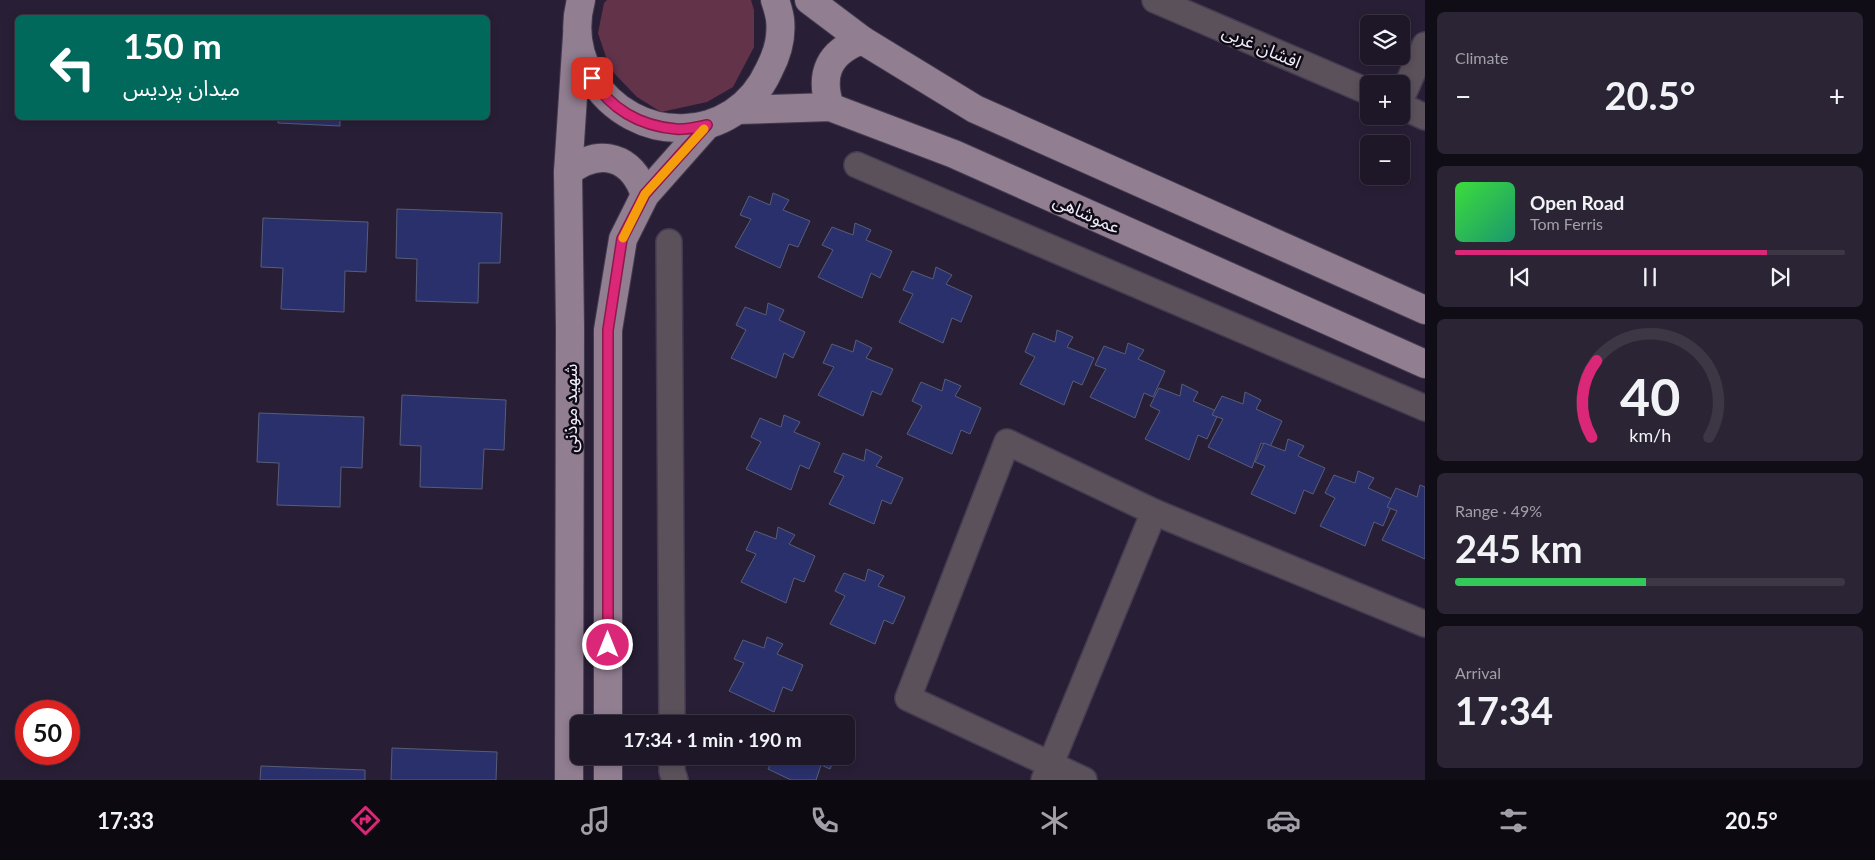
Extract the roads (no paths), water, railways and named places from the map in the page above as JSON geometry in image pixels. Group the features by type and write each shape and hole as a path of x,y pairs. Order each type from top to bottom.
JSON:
{"main road":[{"path":"581,0 577,13 577,36 584,65 599,91 621,112 648,124 678,129 707,125 738,110 763,85 777,54 780,19 775,0"},
{"path":"809,0 862,40 975,109 1425,310"},
{"name":"شهید موذنی","path":"569,780 570,328 568,172 577,36"},
{"path":"830,107 826,94 825,79 829,65 837,54 848,45 862,40"},
{"name":"عموشاهی","path":"738,110 830,107 954,154 1425,364"},
{"path":"608,715 608,330 622,239 645,194 707,125"},
{"path":"568,172 592,158 606,158 620,162 632,170 640,181 645,194"},
{"path":"608,765 608,780"}],"street":[{"name":"افشان غربی","path":"1155,0 1360,88"},
{"path":"1410,79 1425,45"},
{"path":"1410,110 1425,117"},
{"path":"857,165 1425,408"},
{"path":"669,242 672,715"},
{"path":"1084,780 1047,772 908,698 1007,442 1154,512 1425,624"},
{"path":"1047,772 1154,512"},
{"path":"672,765 675,780"}]}
